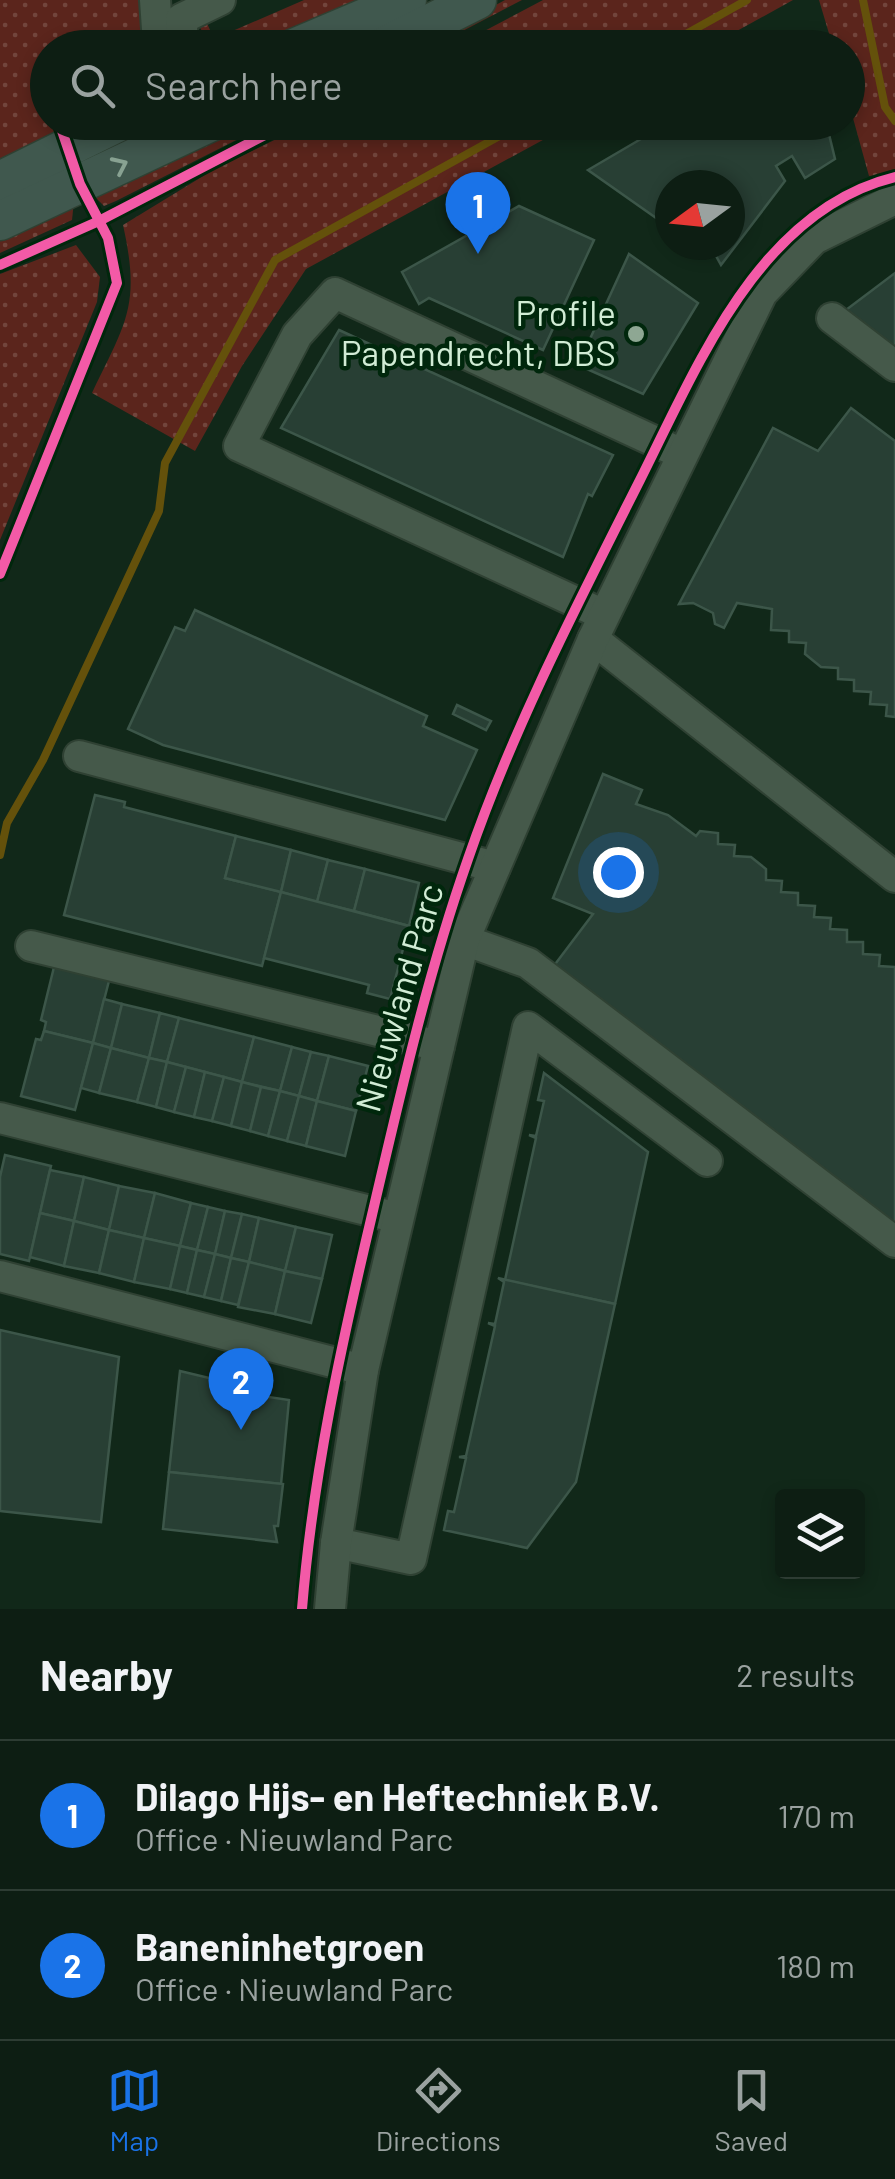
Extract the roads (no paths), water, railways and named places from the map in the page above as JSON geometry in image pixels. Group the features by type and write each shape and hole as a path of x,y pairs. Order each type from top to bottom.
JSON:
{"main road":[{"path":"336,30 407,0"},
{"path":"417,30 477,0"},
{"path":"0,180 82,140"},
{"path":"0,220 172,140"}],"street":[{"path":"154,0 158,30"},
{"path":"182,27 220,0"},
{"name":"Nieuwland Parc","path":"330,1609 336,1543 363,1370 464,940 598,627 762,293 814,239 895,199"},
{"path":"682,454 335,293 297,335 239,446 598,627 895,877"},
{"path":"832,318 895,366"},
{"name":"Nieuwland Parc","path":"78,756 495,867"},
{"path":"464,940 528,962 895,1242"},
{"name":"Nieuwland Parc","path":"32,946 438,1046"},
{"path":"336,1543 412,1559 528,1027 706,1161"},
{"path":"0,1118 398,1218"},
{"path":"0,1276 363,1370"}],"waterway":[{"path":"693,30 747,0"},
{"path":"863,0 885,107 895,121"},
{"path":"0,855 7,823 43,760 159,511 165,463 275,260 492,140"}],"place":[{"name":"Dilago Hijs- en Heftechniek B.V.","path":"478,254"},
{"name":"Profile Papendrecht, DBS","path":"636,334"},
{"name":"Baneninhetgroen","path":"241,1430"}]}
